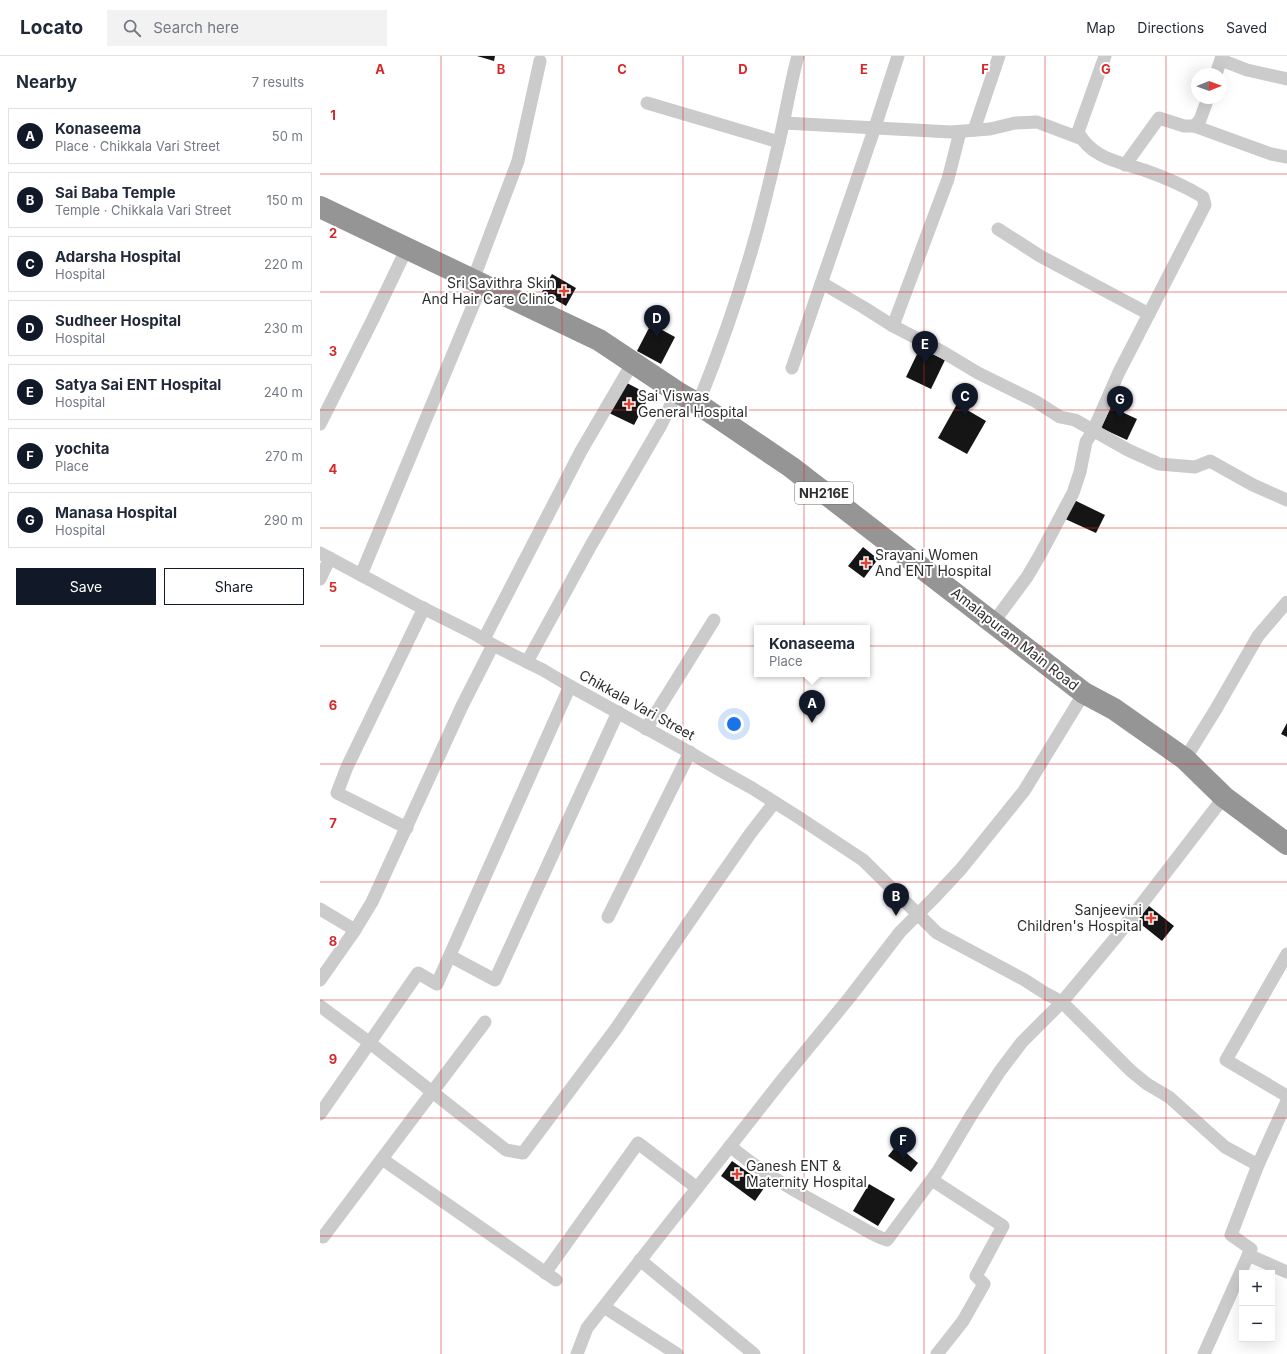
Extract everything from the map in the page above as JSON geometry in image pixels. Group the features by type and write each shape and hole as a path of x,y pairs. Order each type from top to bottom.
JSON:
{"highway":[{"name":"Amalapuram Main Road","path":"320,207 599,340 677,392 698,404 791,468 1084,693 1114,709 1185,759 1224,797 1287,844"}],"street":[{"path":"698,404 740,290 757,231 784,123 793,72 798,56"},
{"path":"792,368 898,56"},
{"path":"974,130 999,56"},
{"path":"993,623 1027,577 1073,493 1080,472 1086,442 1093,431 1119,372 1205,205 1203,197 1192,190 1096,153 1082,139 1078,132 1105,56"},
{"path":"1218,68 1222,58 1247,70 1287,79"},
{"path":"361,575 477,282 518,160 540,61"},
{"path":"647,103 779,142"},
{"path":"1194,126 1200,120 1206,104"},
{"path":"1125,165 1159,118 1184,126 1194,126 1271,154 1287,157"},
{"path":"784,123 960,132 990,129 1015,123 1037,122 1082,139"},
{"path":"893,326 948,179 960,132"},
{"path":"998,229 1040,256 1149,314"},
{"path":"320,424 407,248"},
{"path":"822,283 864,307 893,326 943,352 978,373 1035,401 1060,417 1075,420 1128,450 1159,464 1195,467 1210,462 1253,485 1287,500"},
{"path":"320,980 355,930 372,902 462,706 488,642 581,450 632,362"},
{"path":"527,662 677,392"},
{"path":"320,579 325,555"},
{"name":"Chikkala Vari Street","path":"325,555 618,712 752,788 798,817 862,860 937,933 1023,979 1062,1002 1131,1071 1147,1084 1169,1097 1226,1147 1258,1165"},
{"path":"1185,759 1258,636 1287,602"},
{"path":"407,828 337,793 350,760 424,608"},
{"path":"646,729 714,620"},
{"path":"320,1114 418,973 437,984 570,686"},
{"path":"577,1354 587,1328 730,1146 850,997 900,932 961,869 1024,791 1084,693"},
{"path":"450,956 495,980 618,712"},
{"path":"608,918 690,752"},
{"path":"730,1146 748,1161 785,1184 887,1240 932,1180 1000,1070 1022,1042 1062,1002 1117,936 1224,797"},
{"path":"320,1006 370,1043 506,1150 523,1153 615,1030 710,890 774,803"},
{"path":"320,909 355,930"},
{"path":"1287,954 1226,1060 1287,1096"},
{"path":"323,1238 486,1022"},
{"path":"1204,1354 1251,1248 1231,1235 1258,1165 1287,1101"},
{"path":"382,1159 551,1277 638,1143 697,1188"},
{"path":"932,1180 1003,1226 976,1276 984,1284 963,1321 937,1354"},
{"path":"1248,1255 1287,1272"},
{"path":"640,1260 754,1354"},
{"path":"604,1307 677,1354"}],"building":[{"path":"477,56 495,56 494,61"},
{"path":"552,274 576,288 566,306 542,292"},
{"path":"651,324 675,337 661,364 637,351"},
{"path":"920,348 945,360 931,389 906,377"},
{"path":"625,382 650,395 634,425 609,413"},
{"path":"957,404 986,421 967,454 938,438"},
{"path":"1111,407 1137,419 1127,440 1101,428"},
{"path":"1072,499 1105,515 1096,533 1063,518"},
{"path":"863,547 878,559 864,578 848,566"},
{"path":"1287,723 1287,737 1281,734"},
{"path":"1149,906 1174,926 1162,941 1137,921"},
{"path":"897,1145 918,1163 911,1172 888,1156"},
{"path":"732,1161 766,1185 755,1201 721,1176"},
{"path":"869,1184 895,1199 878,1226 853,1211"}],"place":[{"name":"Sri Savithra Skin And Hair Care Clinic","path":"564,291"},
{"name":"Sudheer Hospital","path":"657,338"},
{"name":"Satya Sai ENT Hospital","path":"925,364"},
{"name":"Sai Viswas General Hospital","path":"629,404"},
{"name":"Adarsha Hospital","path":"965,416"},
{"name":"Manasa Hospital","path":"1120,419"},
{"name":"Sravani Women And ENT Hospital","path":"866,563"},
{"name":"Konaseema","path":"812,723"},
{"name":"Sai Baba Temple","path":"896,916"},
{"name":"Sanjeevini Children's Hospital","path":"1151,918"},
{"name":"yochita","path":"903,1160"},
{"name":"Ganesh ENT & Maternity Hospital","path":"737,1174"}]}
